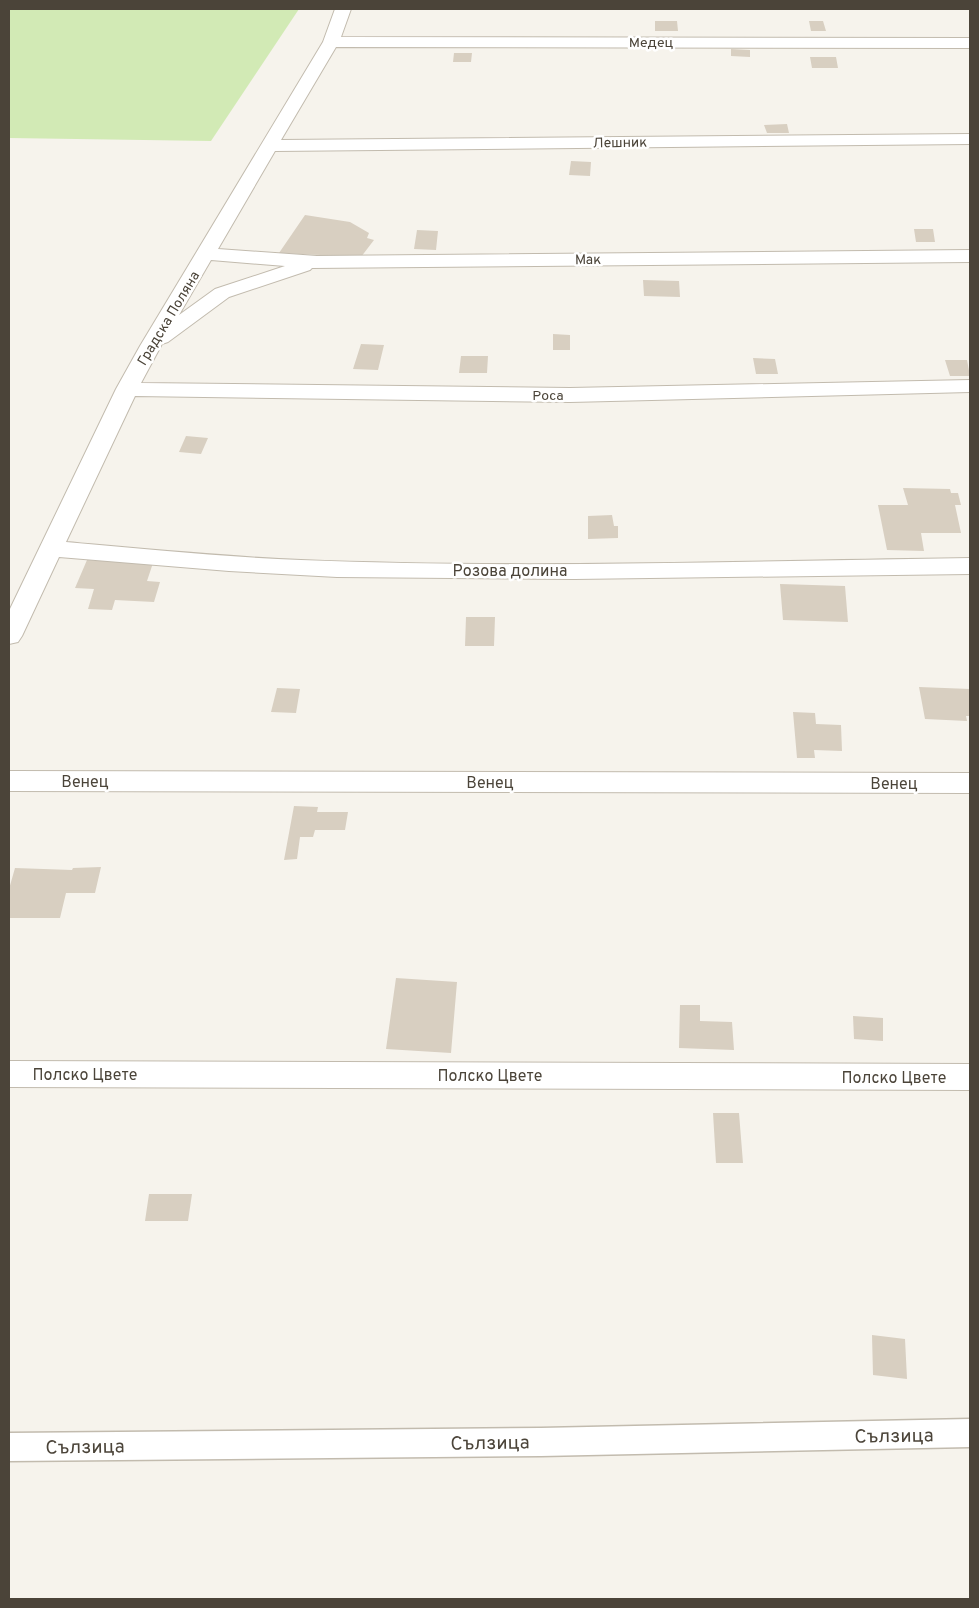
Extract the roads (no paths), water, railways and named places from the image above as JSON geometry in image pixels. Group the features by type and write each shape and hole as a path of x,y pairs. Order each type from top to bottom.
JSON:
{"street":[{"name":"Градска Поляна","path":"9,636 126,389 331,42 343,9"},
{"name":"Медец","path":"331,42 970,43"},
{"name":"Лешник","path":"269,146 970,139"},
{"name":"Мак","path":"206,254 317,262 970,256"},
{"path":"150,346 222,293 317,262"},
{"name":"Роса","path":"126,389 570,395 970,386"},
{"name":"Розова долина","path":"50,549 335,569 557,571 970,566"},
{"name":"Венец","path":"9,781 970,783"},
{"name":"Полско Цвете","path":"9,1074 970,1077"}],"lane":[{"name":"Сълзица","path":"9,1447 542,1442 970,1433"}]}
